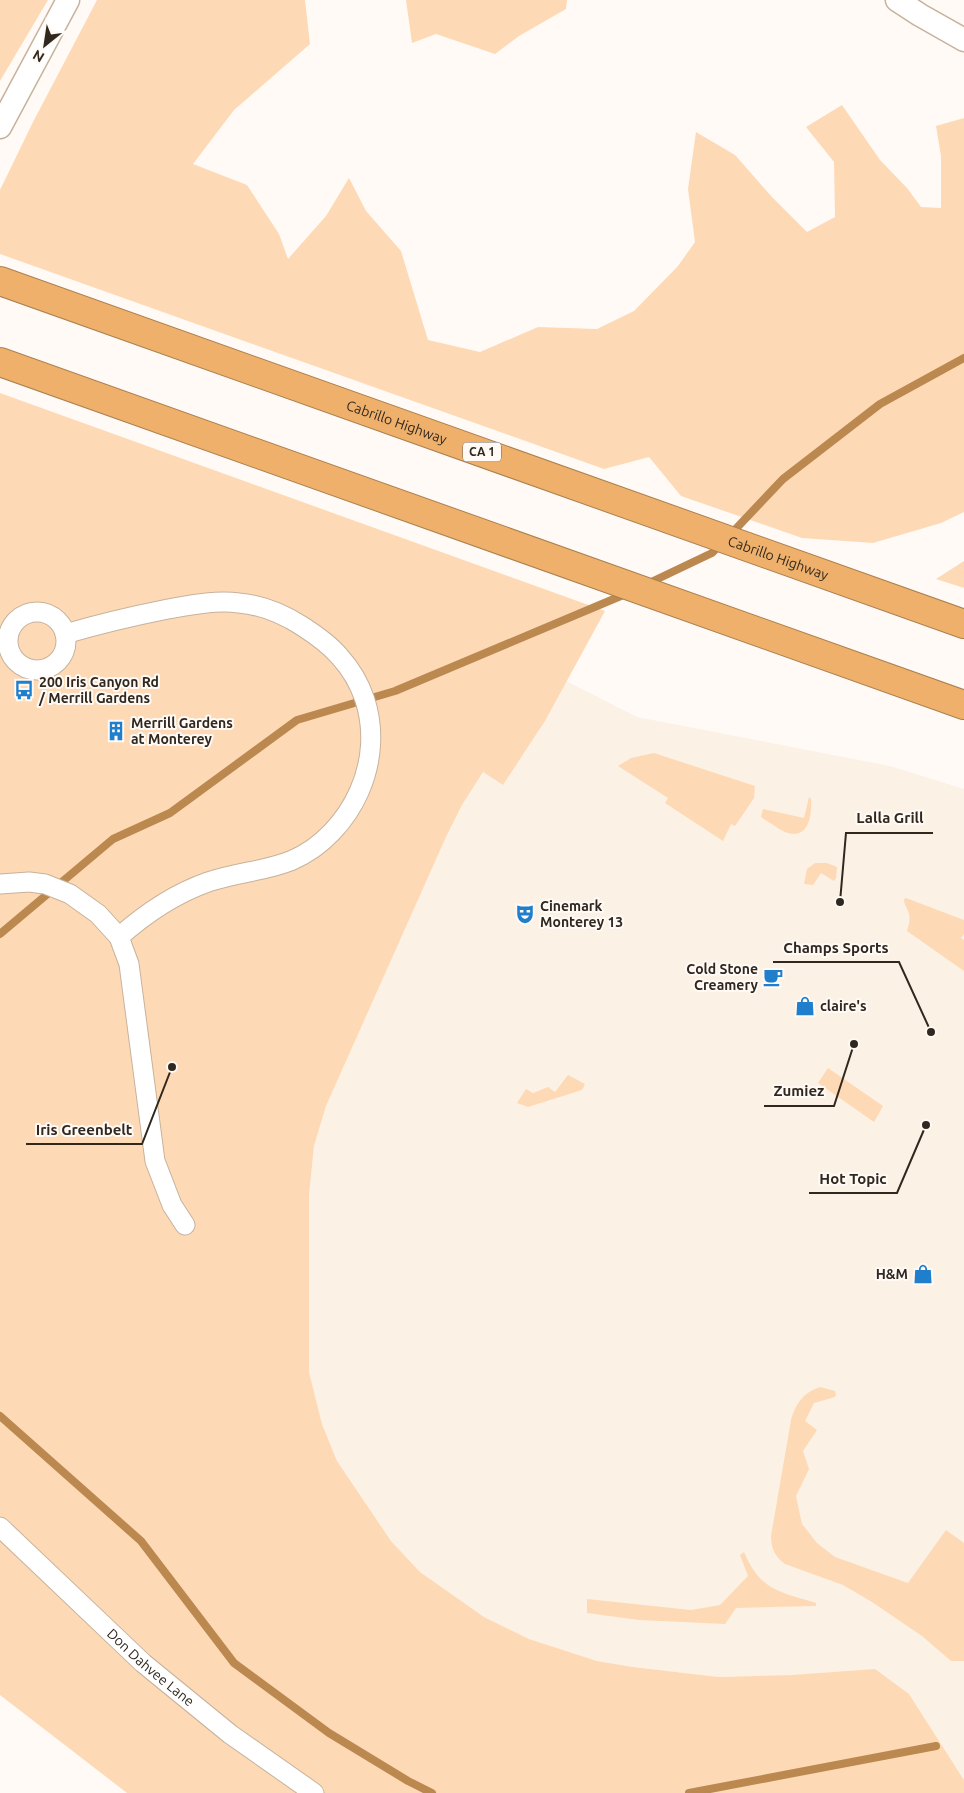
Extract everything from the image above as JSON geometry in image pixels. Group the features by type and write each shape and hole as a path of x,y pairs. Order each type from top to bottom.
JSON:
{"highway":[{"name":"Cabrillo Highway","path":"0,281 964,624"},
{"path":"0,362 964,705"}],"street":[{"path":"0,127 68,0"},
{"path":"897,0 964,40"},
{"path":"65,634 126,618 204,603 231,602 260,607 295,622 329,645 353,675 368,710 371,729 371,750 362,788 344,818 319,844 306,854 276,867 209,882 169,899 141,918 119,937"},
{"path":"0,884 30,882 58,888 85,903 119,937 130,964 155,1161 172,1205 185,1224"},
{"name":"Don Dahvee Lane","path":"0,1527 143,1663 230,1734 314,1793"}],"shaded area":[{"path":"0,0 48,0 0,81"},
{"path":"97,0 305,0 310,44 234,110 193,164 247,185 279,234 288,259 326,216 349,178 366,211 401,251 428,340 480,352 538,327 597,329 634,311 678,266 695,242 688,189 696,132 735,155 772,197 807,232 835,217 834,162 806,127 842,105 880,160 907,188 921,207 941,208 941,156 936,126 964,118 964,512 941,523 873,543 802,538 681,496 649,457 604,469 0,254 0,190 33,122"},
{"path":"406,0 567,0 566,9 519,36 495,54 436,34 412,43"},
{"path":"0,393 605,611 545,721 503,785 483,772 462,805 326,1106 314,1146 309,1196 309,1372 322,1424 337,1461 391,1541 420,1572 484,1617 529,1639 597,1661 633,1667 719,1677 792,1675 875,1669 909,1694 964,1780 964,1793 127,1793 0,1695"},
{"path":"964,561 964,588 936,579"},
{"path":"566,681 637,717 890,766 964,789 964,1780 909,1694 792,1675 719,1677 597,1661 529,1639 484,1617 420,1572 391,1541 337,1461 322,1424 309,1372 309,1196 314,1146 326,1106 462,805 483,772 503,785 545,721"},
{"path":"654,753 755,786 754,798 735,826 731,824 723,841 665,803 668,798 618,766 631,758"},
{"path":"809,797 811,799 810,819 804,830 799,833 785,832 761,817 763,809 804,818"},
{"path":"815,863 827,863 837,867 834,881 821,873 813,885 804,884 807,869"},
{"path":"906,898 964,920 964,934 961,938 964,940 964,971 907,931 910,919 904,902"},
{"path":"828,1068 883,1106 874,1122 818,1083"},
{"path":"568,1075 585,1084 582,1090 528,1107 517,1103 526,1089 533,1093 548,1087 555,1092"},
{"path":"820,1387 835,1391 836,1395 835,1397 814,1403 805,1421 817,1430 803,1451 809,1469 796,1496 802,1524 817,1543 835,1557 908,1583 946,1530 964,1543 964,1661 951,1661 922,1636 872,1602 843,1585 785,1564 774,1552 771,1536 791,1420 801,1399 809,1392"},
{"path":"744,1552 757,1574 772,1588 816,1603 816,1606 736,1608 725,1624 639,1620 587,1613 587,1599 691,1610 720,1605 748,1576 740,1555"}],"waterway":[{"path":"730,535 783,479 880,404 964,358"},
{"path":"647,584 712,553 722,543"},
{"path":"0,934 113,839 170,813 297,720 395,691 628,593"},
{"path":"0,1416 141,1541 234,1663 329,1733 408,1781 432,1793"},
{"path":"689,1793 936,1746"}],"place":[{"name":"200 Iris Canyon Rd / Merrill Gardens","path":"24,690"},
{"name":"Merrill Gardens at Monterey","path":"116,731"},
{"name":"Lalla Grill","path":"840,902"},
{"name":"Cinemark Monterey 13","path":"525,914"},
{"name":"Cold Stone Creamery","path":"773,977"},
{"name":"claire's","path":"805,1006"},
{"name":"Champs Sports","path":"931,1032"},
{"name":"Zumiez","path":"854,1044"},
{"name":"Iris Greenbelt","path":"172,1067"},
{"name":"Hot Topic","path":"926,1125"},
{"name":"H&M","path":"923,1274"}]}
